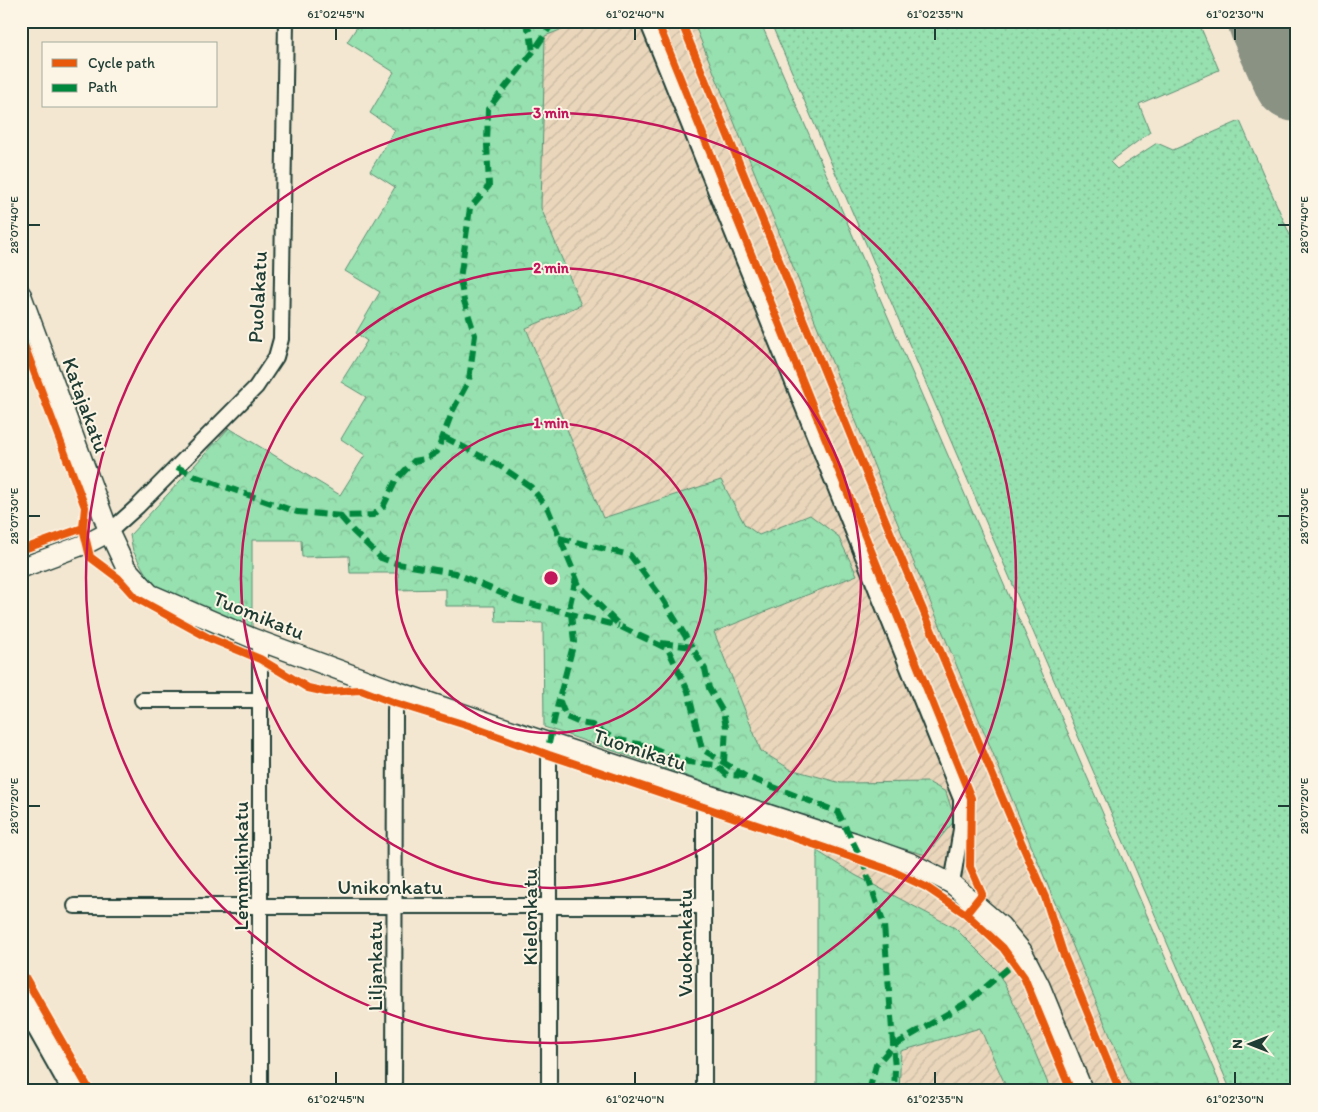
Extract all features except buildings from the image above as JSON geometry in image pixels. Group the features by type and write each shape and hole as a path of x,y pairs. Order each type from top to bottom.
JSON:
{"main road":[{"path":"21,997 74,1091"}],"street":[{"name":"Puolakatu","path":"21,568 88,543 109,532 138,506 256,387 276,357 281,339 286,21"},
{"path":"647,21 961,799 961,829 952,884"},
{"name":"Katajakatu","path":"21,294 109,532"},
{"name":"Tuomikatu","path":"109,532 126,568 150,594 260,641 396,691 549,743 853,842 911,863 952,884 1001,926 1022,951 1040,986 1083,1091"},
{"name":"Lemmikinkatu","path":"260,641 260,1091"},
{"name":"Liljankatu","path":"394,1091 396,691"},
{"path":"142,700 260,700"},
{"name":"Kielonkatu","path":"549,743 549,1091"},
{"name":"Vuokonkatu","path":"704,795 704,1091"},
{"name":"Unikonkatu","path":"75,906 704,906"}],"shaded area":[{"path":"583,21 693,21 888,500 1133,1091 1051,1091 1017,1009 997,970 955,928 855,875 817,851 823,823 893,845 928,782 841,783 790,769 761,752 714,632 857,575 810,515 759,535 745,525 721,480 603,518 526,328 581,305 541,208 545,36"},
{"path":"980,1028 1008,1091 899,1091 901,1051"}],"green space":[{"path":"361,21 583,21 545,36 541,208 581,305 526,328 603,518 721,480 745,525 759,535 810,515 838,536 857,575 714,632 761,751 790,769 841,783 928,782 946,792 955,820 926,855 876,841 544,727 543,623 496,622 495,606 446,606 446,589 398,590 398,573 350,573 349,556 302,557 301,540 252,540 252,635 152,585 133,551 130,535 229,428 340,495 365,455 341,439 366,397 341,382 367,341 356,333 380,292 345,271 395,187 370,171 395,130 370,113 394,72 347,42"},
{"path":"693,21 760,21 1223,1091 1133,1091 888,500"},
{"path":"770,21 1198,21 1219,70 1139,104 1150,132 1110,162 1117,169 1157,143 1173,150 1240,121 1297,251 1297,1091 1231,1091"},
{"path":"817,851 855,875 955,928 997,970 1017,1009 1051,1091 1008,1091 980,1028 901,1051 899,1091 817,1091"}],"runway":[{"path":"1272,21 1297,78"}],"marked path":[{"path":"524,21 530,32 533,52"},
{"path":"177,467 197,477 297,512 343,516 373,515 383,507 396,480 414,461 425,459 437,452 453,410 469,380 475,335 464,301 460,279 470,208 489,186 488,109 533,52 554,21"},
{"path":"444,437 500,466 531,487 548,509 579,585 621,627 668,649 688,691 702,749 745,776 838,812 863,862 884,925 895,1069 894,1091"},
{"path":"340,516 381,558 398,564 455,573 519,601 619,626"},
{"path":"559,538 630,555 662,598 692,647"},
{"path":"576,578 570,604 574,642 559,699 566,717 580,723 592,725 614,739 648,746 688,762 716,765 727,775 745,776"},
{"path":"661,643 692,647 705,669 709,688 723,712 726,727 724,762"},
{"path":"549,743 559,699"},
{"path":"869,1091 876,1065 893,1046 969,1001 1014,963"}],"cycle path":[{"path":"657,21 971,798 970,867 982,894 966,914"},
{"path":"681,21 893,539 1045,897 1063,953 1120,1091"},
{"path":"21,337 85,507 83,528 90,557 118,578 136,598 209,638 260,659 308,688 326,692 361,690 890,870 926,887 966,914 1003,948 1024,977 1071,1091"},
{"path":"21,550 83,528"},
{"path":"21,970 90,1091"}]}
